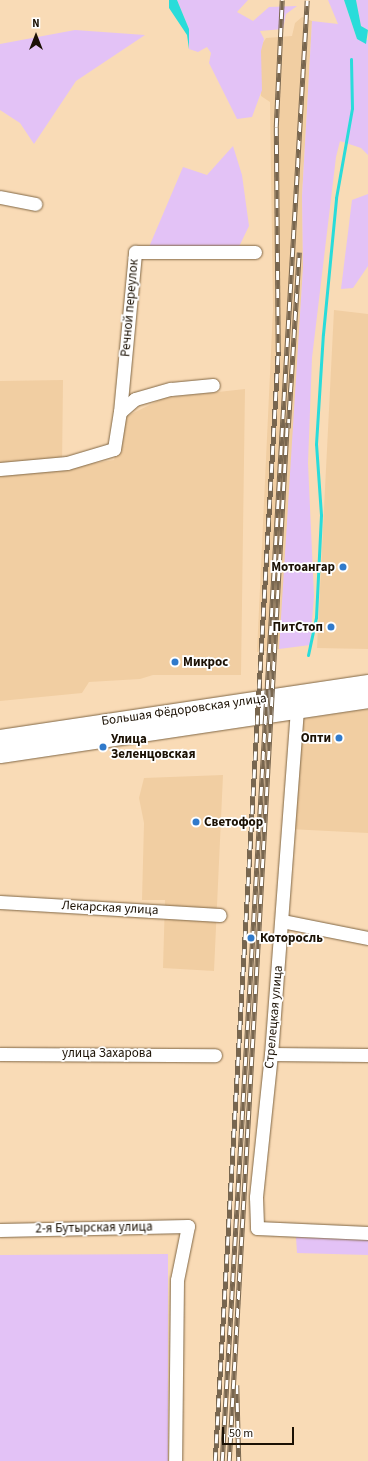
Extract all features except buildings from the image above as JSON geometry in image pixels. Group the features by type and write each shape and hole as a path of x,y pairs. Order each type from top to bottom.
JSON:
{"main road":[{"name":"Большая Фёдоровская улица","path":"0,738 368,683"},
{"name":"Большая Фёдоровская улица","path":"0,754 368,699"}],"street":[{"path":"0,197 35,204"},
{"name":"Речной переулок","path":"120,412 135,252 255,252"},
{"path":"0,469 68,463 114,449 120,412 135,399 171,389 213,385"},
{"name":"Стрелецкая улица","path":"297,709 271,1054 258,1174 258,1228 368,1233"},
{"name":"Лекарская улица","path":"0,902 220,915"},
{"path":"282,921 368,938"},
{"name":"улица Захарова","path":"0,1054 215,1055"},
{"path":"271,1054 368,1055"},
{"name":"2-я Бутырская улица","path":"0,1230 188,1226 177,1280 175,1461"}],"shaded area":[{"path":"177,0 248,0 237,12 253,21 269,7 297,6 286,14 283,29 260,31 264,39 261,51 262,90 252,117 237,119 209,63 211,53 207,47 198,52 189,49 189,29"},
{"path":"328,0 344,0 357,39 368,40 368,155 361,148 340,141 336,157 312,358 308,463 314,596 310,645 279,649 303,267 302,196 312,21 338,24"},
{"path":"356,0 368,0 368,30 361,26"},
{"path":"302,17 312,21 302,196 303,267 281,643 279,649 257,652 273,309 270,102 261,96 261,46 266,38 292,36 295,23"},
{"path":"75,30 145,35 76,81 34,144 20,123 0,110 0,44"},
{"path":"233,146 242,175 249,226 234,257 149,247 183,167 207,175"},
{"path":"368,194 368,266 353,288 341,289 352,200"},
{"path":"334,310 368,314 368,649 317,648"},
{"path":"63,380 62,468 114,460 125,417 164,398 245,389 241,675 153,675 140,679 89,682 82,693 0,701 0,381"},
{"path":"368,709 368,833 289,829 296,720"},
{"path":"223,775 214,971 163,968 165,900 142,900 144,823 139,798 144,778"},
{"path":"296,1237 368,1239 368,1255 297,1253"},
{"path":"168,1254 168,1461 0,1461 0,1255"}],"water":[{"path":"169,0 177,0 189,29 189,49 187,35 169,8"},
{"path":"344,0 356,0 361,26 368,30 366,44 357,39"}],"waterway":[{"path":"308,655 316,617 321,515 316,444 323,334 336,198 352,108 351,59"}],"railway":[{"path":"215,1461 278,352 276,127 282,0"},
{"path":"222,1461 307,0"},
{"path":"288,428 299,252"},
{"path":"229,1461 287,423"},
{"path":"237,1385 239,1461"}],"place":[{"name":"Мотоангар","path":"343,567"},
{"name":"ПитСтоп","path":"331,627"},
{"name":"Микрос","path":"175,662"},
{"name":"Опти","path":"339,738"},
{"name":"Улица Зеленцовская","path":"103,747"},
{"name":"Светофор","path":"196,822"},
{"name":"Которосль","path":"251,938"}]}
